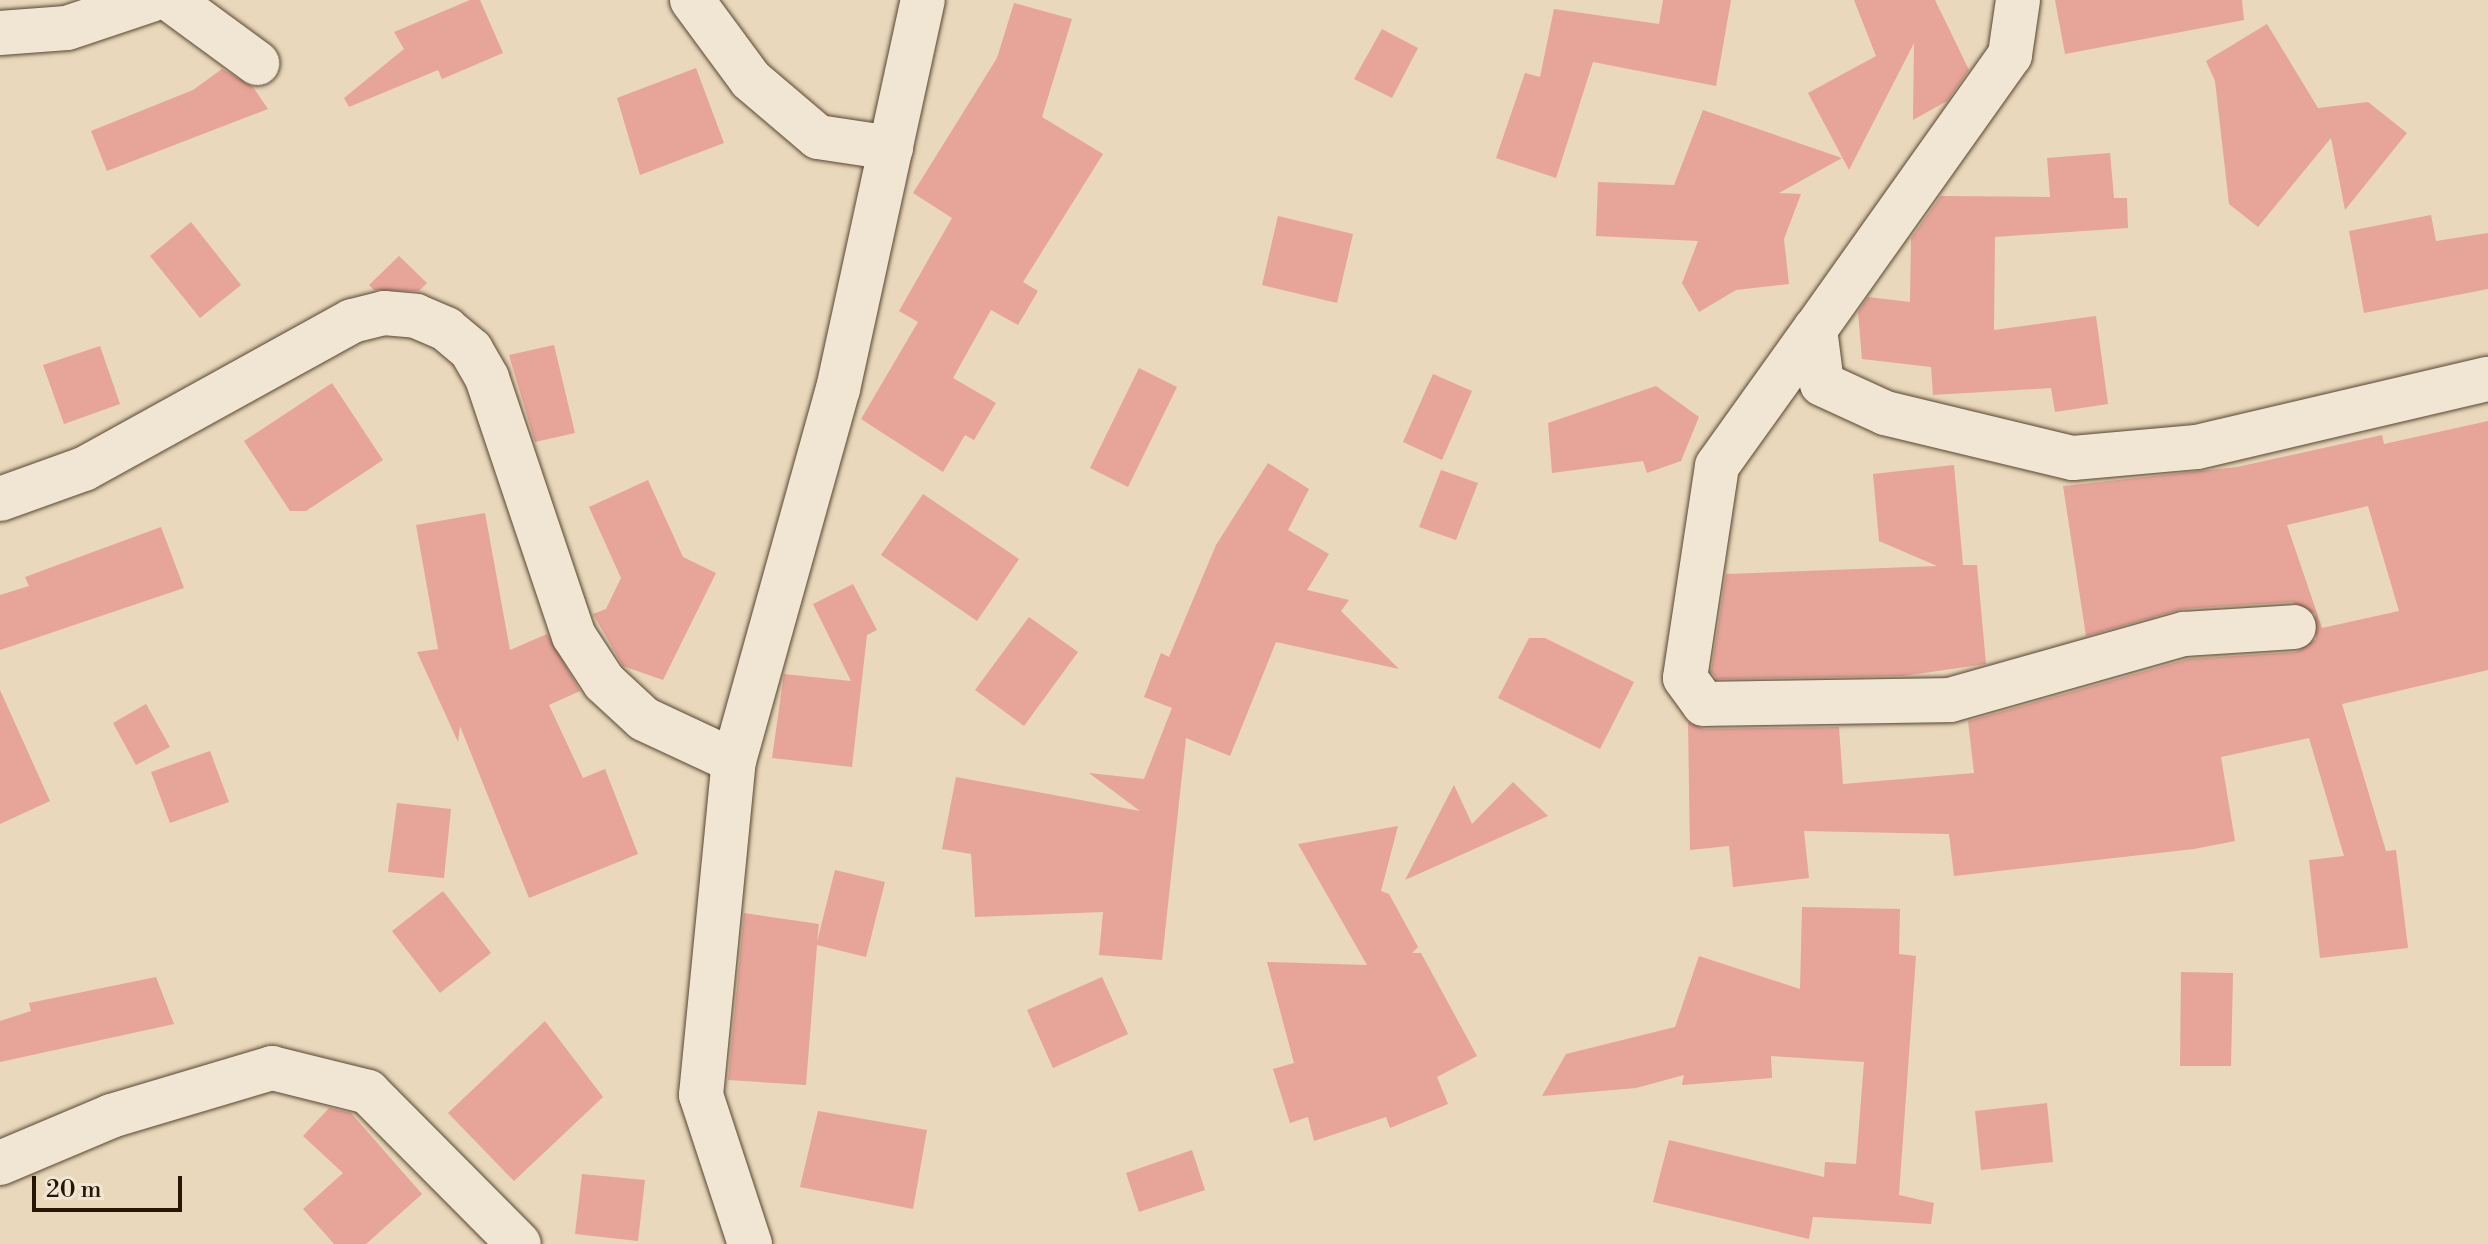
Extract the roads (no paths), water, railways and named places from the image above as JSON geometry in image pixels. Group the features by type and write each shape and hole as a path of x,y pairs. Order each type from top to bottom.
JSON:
{"street":[{"path":"0,33 67,28 151,0"},
{"path":"171,0 257,63"},
{"path":"692,0 751,80 818,137 891,148"},
{"path":"750,1244 701,1095 734,761 838,389 923,0"},
{"path":"2018,0 2010,55 1717,466 1685,678 1704,704 1950,700 2184,634 2294,627"},
{"path":"0,499 84,469 352,321 384,313 416,316 446,329 471,350 487,378 574,636 604,682 644,719 734,761"},
{"path":"1815,329 1822,384 1885,413 2073,458 2197,447 2488,379"},
{"path":"0,1163 111,1116 272,1068 368,1092 519,1244"}]}
